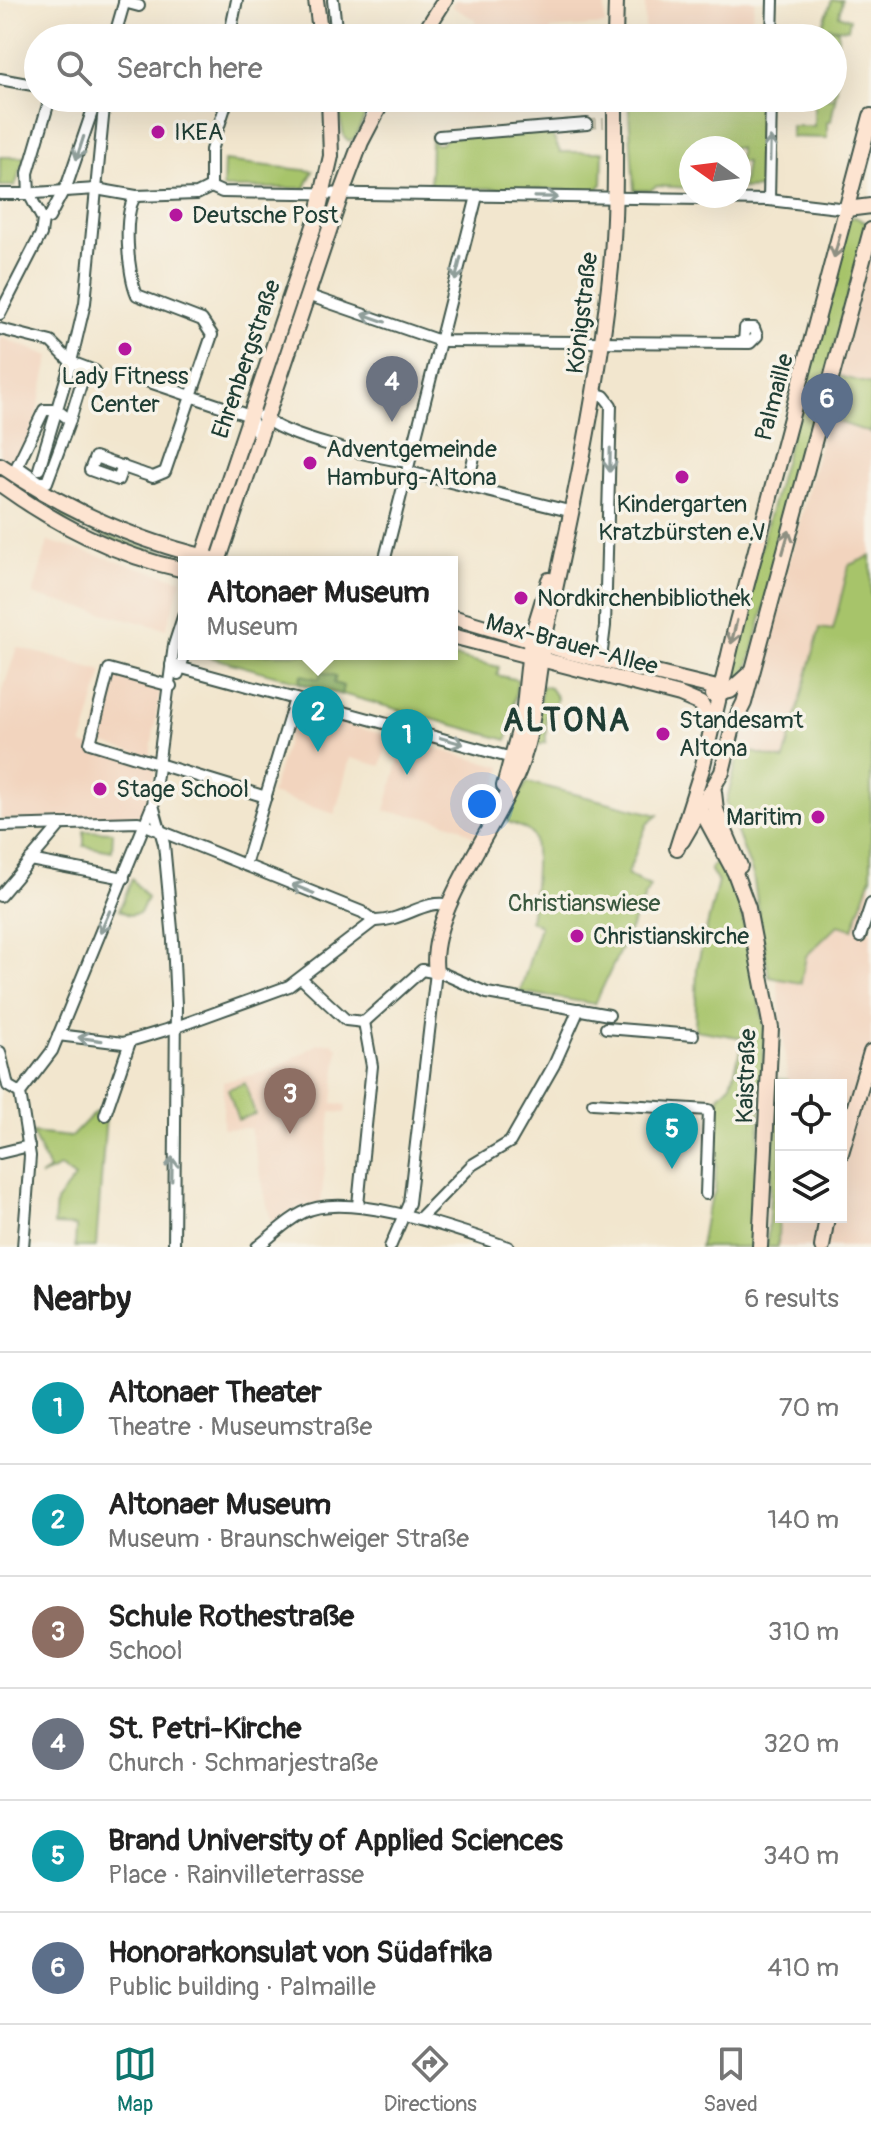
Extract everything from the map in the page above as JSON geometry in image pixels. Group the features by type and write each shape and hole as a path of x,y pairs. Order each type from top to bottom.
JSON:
{"main road":[{"path":"316,0 319,24"},
{"path":"430,24 445,0"},
{"path":"615,24 616,0"},
{"name":"Ehrenbergstraße","path":"215,556 307,295 325,218 323,195 331,132 330,112"},
{"name":"Ehrenbergstraße","path":"214,556 255,399 325,218 341,195 376,112"},
{"name":"Königstraße","path":"436,972 443,955 443,929 450,905 496,813 517,759 537,641 566,530 594,393 602,343 615,198 609,123 612,112"},
{"name":"Palmaille","path":"702,808 699,782 711,724 871,116"},
{"path":"331,132 345,145 361,142"},
{"path":"847,209 871,206"},
{"name":"Palmaille","path":"702,808 714,787 752,672 871,230"},
{"path":"0,465 48,497 108,526 198,556"},
{"path":"0,484 51,519 89,539 178,568"},
{"name":"Max-Brauer-Allee","path":"458,619 721,693"},
{"name":"Max-Brauer-Allee","path":"458,638 680,695 701,704 711,724"},
{"path":"734,723 721,693 752,672"},
{"name":"Max-Brauer-Allee","path":"680,695 721,693"},
{"name":"Kaistraße","path":"702,808 735,873 748,908 772,1038 760,1247"},
{"path":"842,1151 871,1052"},
{"path":"822,1247 826,1223"}],"street":[{"path":"232,24 237,0"},
{"path":"333,0 336,24"},
{"path":"772,24 773,0"},
{"path":"118,24 125,1 139,6"},
{"path":"0,79 24,83"},
{"path":"0,314 41,234 43,220 28,173 46,112"},
{"path":"43,220 49,218 63,191 85,112"},
{"path":"39,469 85,303 103,112"},
{"path":"211,187 211,150 223,112"},
{"path":"369,112 372,118"},
{"path":"769,200 771,112"},
{"path":"439,136 587,124"},
{"path":"0,194 96,189 136,196 197,194 211,187"},
{"path":"211,187 222,192 323,195 769,200 847,209"},
{"path":"298,194 325,218"},
{"path":"123,466 153,477 163,474 211,343 211,331 202,320 137,295 129,263 131,204 136,196"},
{"path":"386,556 477,196"},
{"path":"307,295 440,341 744,343"},
{"path":"0,329 51,342 71,362 90,370 63,438 59,467 47,482 40,482 17,466 44,410 57,410 70,420"},
{"path":"123,373 250,416 259,437"},
{"path":"594,393 604,396 611,405 605,626 601,659"},
{"path":"255,399 265,420 467,486 569,511"},
{"path":"63,438 77,442"},
{"path":"467,486 475,453"},
{"path":"23,1247 29,1146 20,1093 45,1063 146,825 153,805 178,654"},
{"path":"176,667 181,660"},
{"path":"176,667 517,759"},
{"path":"171,686 109,669 90,743 266,797"},
{"path":"245,865 295,699"},
{"path":"153,805 160,831 173,934 176,1027 174,1247"},
{"path":"0,826 133,821 362,912 374,921 392,922 434,903 450,905"},
{"path":"0,896 61,824"},
{"path":"30,860 124,878"},
{"path":"860,937 871,904"},
{"path":"58,1035 130,1042 176,1027 302,979 374,921"},
{"path":"302,979 346,1020 364,1022 373,1017 416,972 436,972 487,993 609,1015"},
{"path":"390,1247 404,1217 436,972"},
{"path":"420,1218 472,1165 510,1142 554,1065 579,1009"},
{"path":"358,1205 372,1066 364,1022"},
{"path":"606,1028 693,1035"},
{"path":"105,1115 130,1042"},
{"path":"0,1052 8,1086 20,1093"},
{"path":"593,1103 709,1110 706,1194"},
{"path":"0,1153 29,1146"},
{"path":"257,1247 303,1212 358,1205 420,1218 508,1247"}],"shaded area":[{"path":"455,0 605,0 605,24 475,24 476,20 451,6"},
{"path":"755,0 751,24 645,24 645,2"},
{"path":"871,250 871,384 838,376"},
{"path":"0,337 50,356 30,441 14,466 0,455"},
{"path":"827,418 871,433 871,556 849,565 833,631 820,628 784,761 740,749"},
{"path":"48,541 178,579 178,592 166,629 33,595"},
{"path":"17,647 103,671 82,744 156,767 146,816 0,820 0,699"},
{"path":"112,674 157,686 160,691 150,756 92,741"},
{"path":"296,711 389,736 381,766 350,758 335,814 271,794"},
{"path":"404,740 502,767 490,813 475,838 459,827 435,819 385,811"},
{"path":"871,877 871,1247 778,1247 780,1223 847,1223 847,1079 787,1079 777,977 838,925 853,929"},
{"path":"332,1043 338,1048 333,1103 346,1105 345,1113 331,1112 321,1203 298,1208 271,1222 250,1128 223,1129 223,1082 273,1070 318,1044"}],"green space":[{"path":"832,0 842,0 839,15 850,19 848,29 847,24 823,24"},
{"path":"339,112 363,112 364,118 355,138 349,141 344,137"},
{"path":"629,112 766,112 765,188 751,189 751,136 679,136 679,187 656,186 651,190 634,190"},
{"path":"814,112 833,112 831,121 827,122 827,138 791,137 791,126 814,126"},
{"path":"550,130 560,152 603,152 602,184 595,191 430,187 431,138 435,144 441,144 446,137"},
{"path":"0,157 25,157 15,186 0,186"},
{"path":"224,161 313,171 305,188 223,188"},
{"path":"850,218 867,223 749,665 738,683 732,668 738,631"},
{"path":"838,376 871,384 871,433 827,418"},
{"path":"63,514 99,533 179,556 178,561 124,545 60,518"},
{"path":"871,556 871,877 853,929 838,925 806,956 801,983 769,977 753,875 726,803 740,749 784,760 820,628 833,630 849,565"},
{"path":"458,657 499,667 497,675 518,680 507,740 220,660 458,660"},
{"path":"322,672 336,676 334,683 343,686 341,695 299,683 301,675 319,679"},
{"path":"542,686 550,688 557,698 555,707 546,713 546,742 531,748"},
{"name":"Christianswiese","path":"527,782 658,815 647,824 627,875 650,886 595,1004 520,992 540,926 530,920 535,854 533,837 528,831 506,821"},
{"path":"84,831 113,832 112,851 84,846"},
{"path":"720,858 731,873 740,906 765,1029 753,1247 700,1247 706,1212 715,1191 719,1096 731,1084 744,1038 695,1030 697,967 718,882 710,869"},
{"path":"132,879 147,898 140,913 129,915 119,910"},
{"path":"245,1083 255,1114 238,1120 228,1089"},
{"path":"95,1112 106,1115 96,1247 75,1247 76,1226 54,1225 56,1202 75,1178 60,1167 40,1176 49,1170 32,1133 71,1137"},
{"path":"775,1113 775,1223 778,1223 778,1247 767,1247"}],"tunnel":[{"path":"587,124 604,123"}],"place":[{"name":"IKEA","path":"158,132"},
{"name":"Deutsche Post","path":"176,215"},
{"name":"Lady Fitness Center","path":"125,349"},
{"name":"St. Petri-Kirche","path":"392,422"},
{"name":"Honorarkonsulat von Südafrika","path":"827,439"},
{"name":"Adventgemeinde Hamburg-Altona","path":"310,463"},
{"name":"Kindergarten Kratzbürsten e.V","path":"682,477"},
{"name":"Nordkirchenbibliothek","path":"521,598"},
{"name":"Standesamt Altona","path":"663,734"},
{"name":"Altonaer Museum","path":"318,752"},
{"name":"Altonaer Theater","path":"407,775"},
{"name":"Stage School","path":"100,789"},
{"name":"Maritim","path":"818,817"},
{"name":"Christianskirche","path":"577,936"},
{"name":"Schule Rothestraße","path":"290,1134"},
{"name":"Brand University of Applied Sciences","path":"672,1169"}],"district":[{"name":"ALTONA","path":"567,720"}]}
